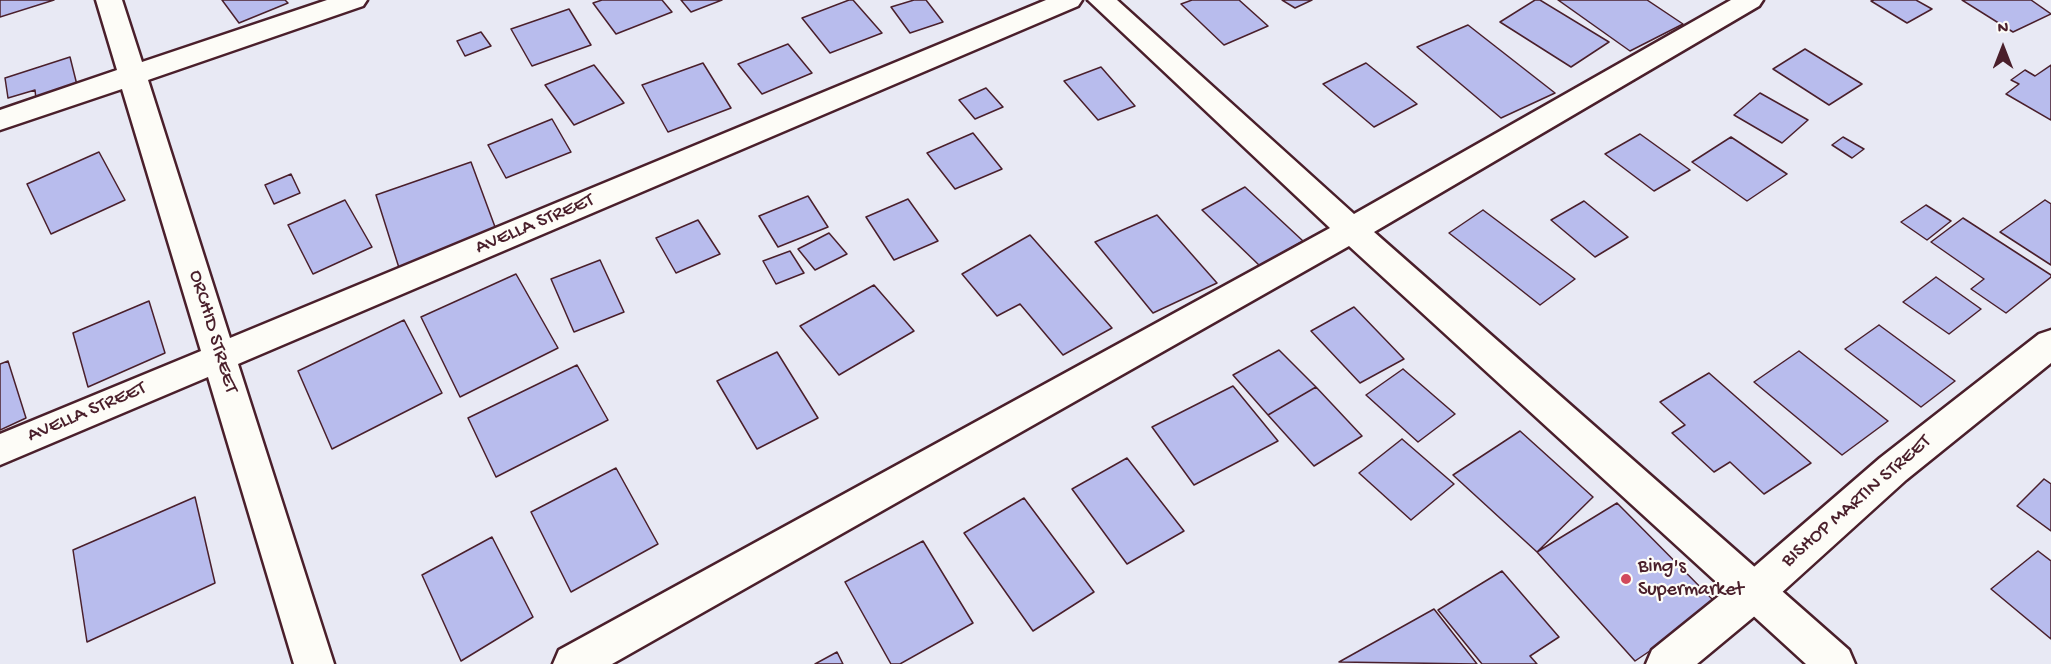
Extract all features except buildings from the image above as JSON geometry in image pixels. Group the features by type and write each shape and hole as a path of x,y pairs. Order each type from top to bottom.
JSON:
{"street":[{"name":"ORCHID STREET","path":"109,0 221,356 314,664"},
{"path":"0,120 354,0"},
{"name":"AVELLA STREET","path":"0,450 1070,0"},
{"path":"1101,0 1352,230 1835,664"},
{"path":"573,664 1352,230 1750,0"},
{"name":"BISHOP MARTIN STREET","path":"1666,664 1754,592 1893,469 2051,344"}],"place":[{"name":"Bing's Supermarket","path":"1626,579"}]}
